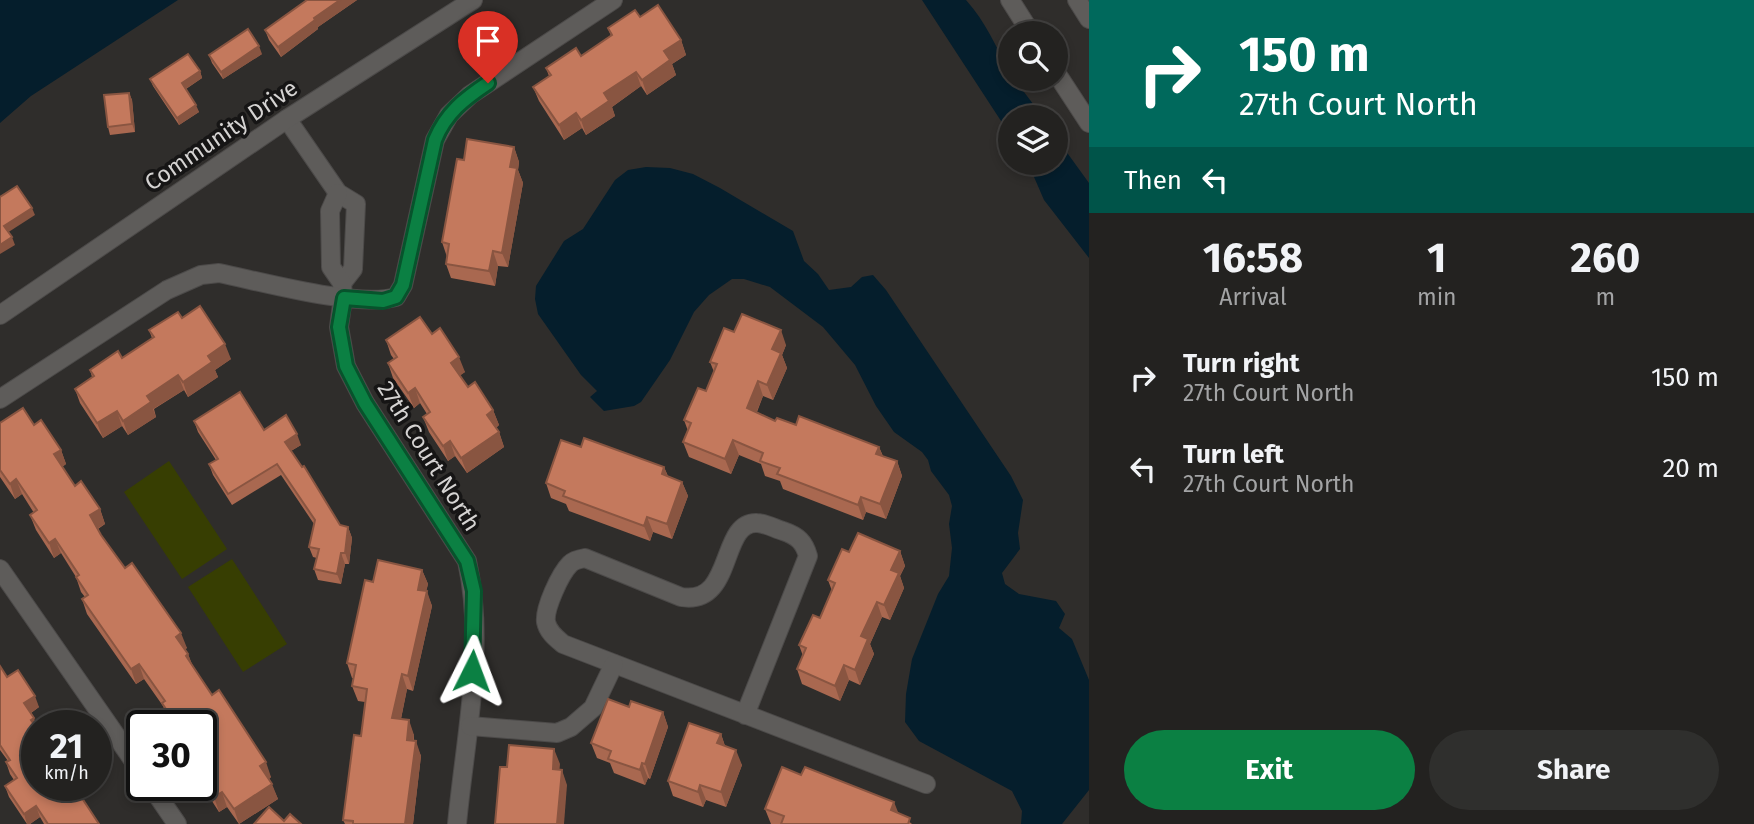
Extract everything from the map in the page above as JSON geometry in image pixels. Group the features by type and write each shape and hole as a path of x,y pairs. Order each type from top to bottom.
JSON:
{"street":[{"name":"Community Drive","path":"0,315 287,119 473,0"},
{"path":"0,399 167,290 201,275 219,273 343,290 383,301 396,297 403,285 435,140 449,114 470,95 613,0"},
{"path":"1010,0 1023,21"},
{"path":"1077,0 1089,19"},
{"path":"1068,91 1089,123"},
{"name":"27th Court North","path":"287,119 338,193 356,204 353,269 343,290 339,327 346,366 365,403 467,561 474,591 475,629 470,726 457,824"},
{"name":"27th Court North","path":"338,193 330,211 331,267 343,290"},
{"path":"745,715 808,556 804,543 793,535 757,523 744,526 736,537 713,589 694,600 585,558 572,562 563,572 547,609 546,623 552,636 563,644 745,715 926,784"},
{"path":"0,569 126,750"},
{"path":"470,726 557,733 571,727 593,708 614,664"},
{"path":"161,801 177,824"}],"green space":[{"path":"169,461 227,549 182,579 124,492"},
{"path":"232,559 287,644 243,672 188,587"}],"water":[{"path":"0,0 178,0 31,96 0,123"},
{"path":"922,0 966,0 979,17 998,50 998,91 1023,91 1034,105 998,105 998,116"},
{"path":"1068,154 1089,183 1089,258 1044,200 1033,175 1068,175"},
{"path":"646,167 670,168 693,174 793,231 804,261 818,274 829,290 851,287 862,277 873,275 886,290 1011,476 1023,500 1018,533 1020,549 1002,573 1005,584 1019,594 1056,601 1065,614 1059,628 1072,639 1089,680 1089,790 1062,824 1021,824 1022,811 1012,791 919,741 905,722 912,659 938,594 949,576 952,548 949,524 952,506 949,495 931,471 928,460 922,452 894,432 876,406 855,365 823,327 770,287 744,279 732,279 709,295 694,312 670,360 641,402 634,406 604,411 590,397 597,391 581,375 538,314 536,286 564,241 583,229 615,180 628,170"}],"building":[{"path":"307,0 340,0 278,47 265,30"},
{"path":"658,5 681,40 664,51 670,60 642,80 636,72 604,93 609,101 581,120 576,113 559,125 533,87 551,75 546,68 576,48 581,56 612,35 608,28 635,10 640,17"},
{"path":"248,29 259,46 221,72 209,55"},
{"path":"188,54 200,71 182,83 196,105 177,118 150,79"},
{"path":"129,93 132,124 108,127 104,95"},
{"path":"467,139 514,147 510,167 517,168 502,253 493,251 489,271 446,264 449,244 442,242 457,159 464,160"},
{"path":"17,186 32,208 4,226 12,237 0,245 0,197"},
{"path":"200,306 225,344 208,356 212,362 183,382 178,375 147,396 151,402 123,421 117,411 97,423 75,389 94,376 90,370 118,351 122,358 154,337 149,330 178,312 182,318"},
{"path":"742,314 781,330 772,349 781,353 767,385 758,381 747,408 775,421 777,418 796,425 799,416 879,447 876,454 897,461 880,504 861,497 858,505 777,474 780,468 760,461 763,453 733,440 725,459 683,442 691,423 684,420 698,388 706,391 717,364 710,362 724,328 734,332"},
{"path":"420,317 432,334 440,328 459,357 451,363 468,387 475,382 493,410 487,415 499,432 461,458 450,441 443,446 423,417 430,412 415,388 408,393 388,363 397,357 386,340"},
{"path":"240,392 264,430 286,415 297,434 285,442 302,467 304,466 340,525 348,527 345,553 341,553 337,574 314,569 319,549 309,547 315,520 277,464 228,494 209,464 218,459 194,421"},
{"path":"23,408 34,425 41,420 61,450 54,454 75,486 81,481 100,509 90,515 101,535 125,568 132,563 181,633 176,637 188,654 186,656 212,695 219,690 266,762 260,766 272,784 234,809 222,792 217,795 217,710 167,710 162,703 165,701 139,664 131,669 82,599 88,595 76,577 79,575 55,539 49,543 30,515 37,510 16,479 10,484 0,470 0,423"},
{"path":"584,438 664,467 662,474 682,482 667,524 647,517 644,526 563,496 565,491 546,483 561,440 581,447"},
{"path":"858,533 900,551 891,570 899,573 884,605 877,602 861,636 868,639 855,670 844,665 835,686 797,669 806,648 799,645 813,615 820,618 835,583 828,580 842,549 849,552"},
{"path":"378,560 422,570 418,590 427,591 408,676 402,674 392,718 409,720 407,740 416,741 405,824 353,824 353,821 343,820 354,735 361,736 367,689 352,686 356,665 347,663 365,580 373,582"},
{"path":"0,666 7,677 18,670 35,696 24,703 29,710 21,710 21,801 84,801 99,824 48,824 36,806 24,814 5,786 17,778 6,762 10,760 0,745"},
{"path":"608,699 629,707 631,701 663,712 645,764 642,763 640,770 608,759 611,751 591,743"},
{"path":"689,723 721,734 717,743 736,750 721,792 700,785 698,792 668,781"},
{"path":"509,745 554,749 553,769 562,770 557,824 495,824 500,767 507,767"},
{"path":"782,767 801,775 805,767 894,802 891,810 910,818 908,824 781,824 784,816 765,809"},
{"path":"269,807 284,821 290,814 301,824 254,824"}],"route":[{"path":"472,671 474,591 467,561 365,403 346,366 339,327 344,298 383,301 396,297 403,285 440,127 458,104 488,83"}]}
